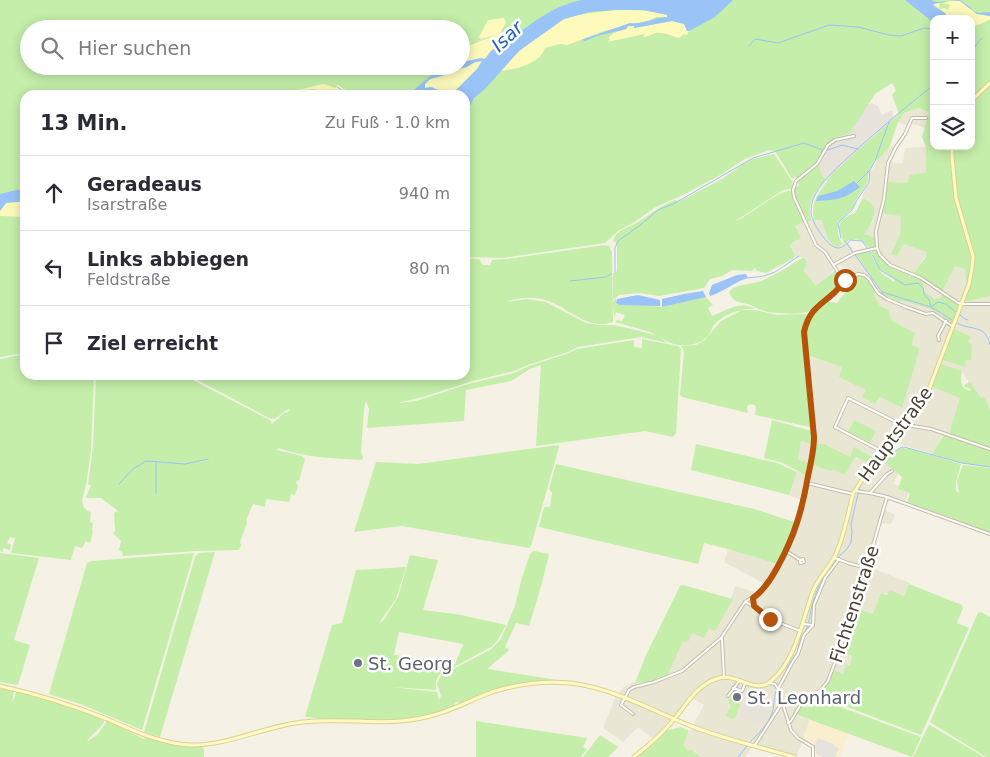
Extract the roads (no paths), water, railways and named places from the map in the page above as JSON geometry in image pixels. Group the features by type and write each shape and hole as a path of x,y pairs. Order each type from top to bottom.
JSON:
{"main road":[{"path":"975,97 990,83"},
{"name":"Hauptstraße","path":"769,683 788,658 801,631 808,624 816,584 837,558 856,492 870,468 931,386 962,304 971,277 972,256 956,198 952,150"},
{"path":"634,757 651,743 674,719 699,689 713,680 731,677 758,686 769,683"},
{"path":"0,686 69,705 155,740 189,744 221,742 269,728 305,721 396,722 414,720 444,712 493,692 527,684 570,684 596,688 707,732 794,757"}],"street":[{"path":"926,118 912,118 888,163 884,199 876,231 877,248 880,255 890,265 922,278 953,300 962,304 990,304"},
{"path":"633,714 621,705 629,690 682,671 721,638 745,602 760,592 772,575 786,551 798,522 814,443 804,332 810,314 841,286 843,280 825,252 816,245 792,190 796,181 817,164 831,142 854,136"},
{"path":"834,264 853,253 877,248"},
{"path":"843,280 858,274 864,275 878,293 887,299 926,314 933,313 953,326"},
{"path":"939,340 938,336 946,321"},
{"path":"903,426 926,389"},
{"path":"883,452 835,427 848,398 903,426 936,431 990,449"},
{"path":"870,493 892,471"},
{"path":"807,483 870,493 990,534"},
{"name":"Fichtenstraße","path":"788,723 805,697 820,691 828,681 856,608 887,498"},
{"path":"786,551 800,560"},
{"path":"777,687 798,654 814,604 825,578 837,558 866,568"},
{"path":"753,598 754,606"},
{"path":"745,602 754,606 771,619 801,631"},
{"path":"721,638 724,677"},
{"path":"773,679 791,730 798,738 813,747 813,757"},
{"path":"728,696 740,680"},
{"path":"733,688 742,691 746,682"},
{"path":"769,683 777,687"},
{"path":"752,745 782,703"}],"water":[{"path":"582,0 733,0 715,17 689,31 687,31 684,24 672,21 634,28 634,26 628,26 626,29 585,41 581,40 630,23 644,22 667,17 667,15 643,10 616,10 590,12 564,19 519,51 485,89 474,98 470,106 470,90 456,90 477,69 482,61 470,65 470,60 485,59 491,51 511,36 513,37 537,20 563,6"},
{"path":"905,0 931,0 937,2 960,0 973,11 960,1 933,4 946,15 930,15 930,20"},
{"path":"973,11 980,13 990,12 990,16 977,14"},
{"path":"431,75 445,75 430,79 425,84 425,88 431,87 438,90 414,90"},
{"path":"854,181 860,187 848,195 835,199 816,201 818,196 837,191"},
{"path":"20,190 20,202 6,203 0,211 0,194"},
{"path":"746,274 748,278 710,296 709,293 712,285 737,275"},
{"path":"703,291 706,297 662,307 662,299"},
{"path":"638,295 660,300 660,306 620,305 616,303 617,299"}],"waterway":[{"path":"749,46 755,39 778,43 829,25 858,27 901,36 924,28 930,29"},
{"path":"975,46 982,38"},
{"path":"337,87 342,90"},
{"path":"930,88 883,126 833,172 815,195 811,213 817,228 830,244 838,248 851,240 862,241 880,270 905,285 918,283 923,288 931,307 952,320"},
{"path":"841,238 838,224 852,210 869,182 870,170 889,122"},
{"path":"615,272 615,248 618,241 658,210 675,203 753,158 804,143 825,151 842,145 858,149"},
{"path":"857,183 869,171"},
{"path":"845,241 882,292 931,307 938,302 946,304 956,312"},
{"path":"748,278 764,276 775,272 799,256"},
{"path":"570,281 606,277 611,274"},
{"path":"960,315 968,320"},
{"path":"957,323 982,331 988,338 990,345"},
{"path":"863,481 879,462 904,447 962,463 990,467"},
{"path":"119,484 133,469 146,461 185,464 208,459"},
{"path":"156,461 156,493"},
{"path":"784,677 788,665 797,653 801,638 808,626 812,605 819,585 835,560 847,549 851,542 851,524 860,486"},
{"path":"749,743 768,721 773,710 777,689"},
{"path":"738,757 747,746"}],"place":[{"name":"St. Georg","path":"358,663"},
{"name":"St. Leonhard","path":"737,697"}],"water label":[{"name":"Isar","path":"507,36"}]}
